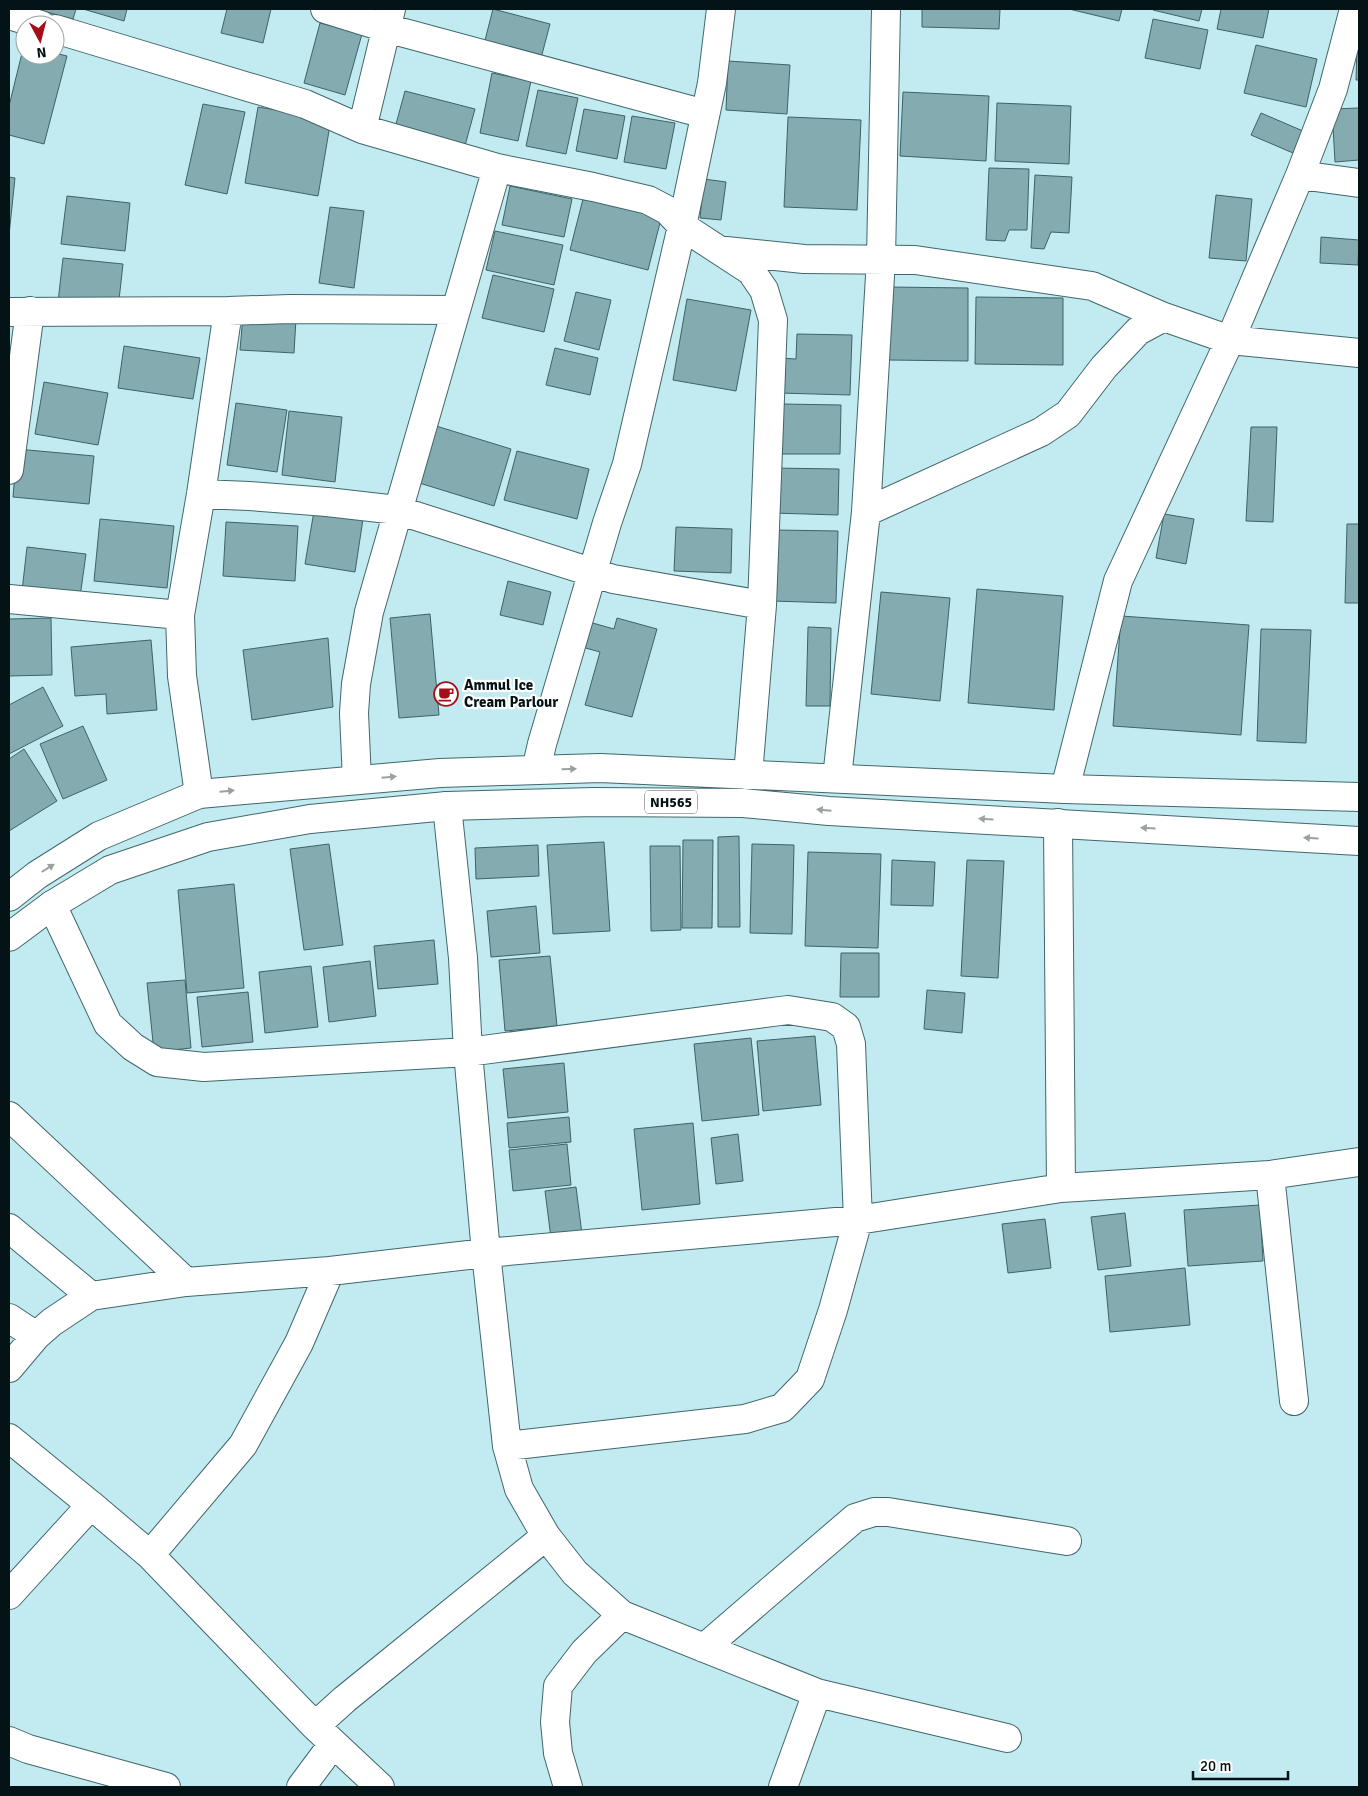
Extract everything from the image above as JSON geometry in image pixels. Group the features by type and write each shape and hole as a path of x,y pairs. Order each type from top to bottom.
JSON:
{"main road":[{"path":"325,9 389,18 705,114"},
{"path":"536,770 592,572 627,464 682,226 712,83 721,9"},
{"path":"836,778 866,512 881,259 886,9"},
{"path":"1065,789 1118,581 1230,340 1300,175 1333,89 1354,9"},
{"path":"362,130 389,18"},
{"path":"65,32 305,104 362,130 497,168 648,200 667,210 682,226 700,239 752,271 764,290 773,320 762,604 748,775"},
{"path":"357,780 354,713 356,684 369,612 497,168"},
{"path":"1300,175 1359,183"},
{"path":"720,250 804,258 915,260 1092,286 1164,316 1230,340 1359,353"},
{"path":"9,470 20,312 290,309 455,310"},
{"path":"199,794 182,676 180,616 201,494 228,311"},
{"path":"866,512 1048,427 1068,414 1104,366 1138,331 1164,316"},
{"path":"201,494 327,502 397,510 613,579 762,604"},
{"path":"9,599 180,616"},
{"name":"NH565","path":"9,897 37,875 99,836 199,794 440,773 600,768 1065,789 1359,798"},
{"name":"NH565","path":"9,937 52,905 110,870 208,838 310,819 447,806 594,802 743,803 839,811 1359,841"},
{"path":"447,806 463,958 468,1052 486,1253 507,1446 519,1489 546,1536 575,1572 622,1615 817,1693 1006,1738"},
{"path":"1058,823 1061,1188"},
{"path":"52,905 108,1024 133,1047 157,1062 204,1067 468,1052 788,1010 832,1017 846,1027 851,1044 858,1220 833,1310 810,1379 782,1408 746,1419 507,1446"},
{"path":"9,1116 186,1282"},
{"path":"9,1368 36,1336 52,1322 91,1296 186,1282 330,1271 486,1253 858,1220 1061,1188 1270,1175 1359,1162"},
{"path":"1270,1175 1294,1401"},
{"path":"9,1228 91,1296"},
{"path":"150,1555 243,1445 299,1342 330,1271"},
{"path":"9,1318 36,1336"},
{"path":"9,1438 150,1555 324,1735 380,1787"},
{"path":"9,1596 90,1505"},
{"path":"704,1648 855,1518 874,1512 888,1512 1067,1541"},
{"path":"300,1787 324,1735 344,1699 546,1536"},
{"path":"568,1787 558,1753 556,1730 558,1686 584,1652 622,1615"},
{"path":"783,1787 817,1693"},
{"path":"9,1741 28,1749 166,1787"}],"building":[{"path":"35,9 76,9 73,19 65,17 65,15"},
{"path":"83,9 127,9 124,21"},
{"path":"227,9 271,9 263,43 221,33"},
{"path":"493,9 550,24 540,62 483,48"},
{"path":"922,9 1000,9 999,29 922,27"},
{"path":"1069,9 1122,9 1119,21"},
{"path":"1154,9 1202,9 1199,21"},
{"path":"1221,9 1269,9 1263,38 1217,29"},
{"path":"1358,10 1359,80 1356,80"},
{"path":"1153,19 1208,30 1200,69 1145,58"},
{"path":"320,23 362,34 345,95 304,83"},
{"path":"1256,45 1317,59 1306,107 1244,93"},
{"path":"728,61 790,65 787,114 726,110"},
{"path":"19,65 65,65 44,144 9,135 9,106"},
{"path":"492,73 531,81 518,141 480,133"},
{"path":"538,90 578,98 566,154 526,146"},
{"path":"405,91 475,109 463,153 393,135"},
{"path":"903,92 989,96 986,161 900,156"},
{"path":"997,103 1071,106 1069,164 995,161"},
{"path":"203,104 245,112 227,194 185,185"},
{"path":"258,107 331,119 318,196 245,183"},
{"path":"1359,108 1359,160 1335,162 1332,109"},
{"path":"584,109 625,116 617,159 576,151"},
{"path":"1261,113 1303,131 1293,153 1251,135"},
{"path":"632,116 675,123 666,169 624,162"},
{"path":"788,117 861,120 857,210 784,207"},
{"path":"989,168 1029,169 1027,230 1009,230 1005,241 986,240"},
{"path":"1035,175 1072,177 1069,233 1051,232 1044,249 1031,248"},
{"path":"9,177 15,178 9,235"},
{"path":"704,179 726,182 721,220 700,218"},
{"path":"510,186 572,199 564,237 502,225"},
{"path":"584,195 662,215 648,270 570,250"},
{"path":"1216,195 1252,199 1246,261 1209,258"},
{"path":"67,196 130,203 125,251 61,244"},
{"path":"330,207 364,211 354,288 319,283"},
{"path":"495,231 563,245 554,285 486,270"},
{"path":"1321,237 1359,240 1358,265 1320,263"},
{"path":"63,258 123,264 118,309 58,302"},
{"path":"493,275 554,289 544,332 482,318"},
{"path":"889,287 968,288 968,361 889,360"},
{"path":"576,292 611,300 599,350 564,341"},
{"path":"976,297 1063,298 1063,365 975,364"},
{"path":"687,299 751,310 736,391 673,380"},
{"path":"243,315 296,319 294,353 240,350"},
{"path":"797,334 852,335 850,395 779,393 780,358 796,359"},
{"path":"124,346 200,358 193,399 118,388"},
{"path":"555,348 598,358 590,395 546,385"},
{"path":"44,382 108,393 98,445 35,434"},
{"path":"236,403 287,410 277,472 227,465"},
{"path":"783,404 841,405 840,454 781,454"},
{"path":"289,411 342,417 335,482 282,475"},
{"path":"433,425 511,449 494,506 416,482"},
{"path":"1251,427 1277,427 1273,522 1246,521"},
{"path":"17,449 94,456 89,504 13,497"},
{"path":"517,451 589,469 577,519 504,500"},
{"path":"773,468 839,469 838,515 772,513"},
{"path":"314,511 363,519 355,572 305,564"},
{"path":"1164,514 1194,519 1186,564 1156,558"},
{"path":"100,519 174,526 167,588 94,581"},
{"path":"226,522 298,526 295,581 223,576"},
{"path":"1347,524 1359,524 1359,603 1345,603"},
{"path":"676,527 732,529 731,573 674,571"},
{"path":"775,530 838,531 836,603 772,601"},
{"path":"27,547 86,554 80,597 22,591"},
{"path":"508,581 551,592 543,625 500,615"},
{"path":"977,589 1063,596 1054,710 968,703"},
{"path":"881,592 950,598 940,701 871,694"},
{"path":"430,614 439,715 399,718 390,618"},
{"path":"1121,616 1249,625 1241,735 1113,726"},
{"path":"51,618 52,675 9,676 9,619"},
{"path":"617,618 657,629 632,717 585,705 600,652 582,647 589,622 614,629"},
{"path":"808,627 831,628 830,706 806,706"},
{"path":"1261,629 1311,630 1306,743 1257,741"},
{"path":"328,638 333,707 252,720 243,650"},
{"path":"151,640 157,710 107,714 106,694 75,696 71,647"},
{"path":"43,687 63,726 9,754 9,705"},
{"path":"83,726 107,780 63,799 40,744"},
{"path":"24,749 57,801 9,831 9,759"},
{"path":"739,836 740,927 718,927 718,837"},
{"path":"683,840 713,840 712,928 682,928"},
{"path":"604,842 610,931 553,934 547,845"},
{"path":"329,844 343,945 304,950 290,849"},
{"path":"752,844 794,845 792,934 750,933"},
{"path":"538,845 539,876 476,879 475,848"},
{"path":"650,846 680,846 681,930 651,931"},
{"path":"808,852 881,854 878,948 805,946"},
{"path":"892,860 935,862 933,906 891,905"},
{"path":"967,860 1004,861 998,978 961,976"},
{"path":"234,884 244,988 187,993 178,890"},
{"path":"536,906 540,953 491,957 487,911"},
{"path":"434,940 438,984 378,989 374,946"},
{"path":"841,953 879,953 879,997 840,997"},
{"path":"550,956 557,1026 505,1031 499,960"},
{"path":"370,961 376,1016 329,1022 323,967"},
{"path":"311,966 318,1027 265,1033 259,972"},
{"path":"185,980 191,1048 154,1052 147,983"},
{"path":"927,990 965,993 962,1033 924,1029"},
{"path":"248,992 253,1042 202,1047 197,997"},
{"path":"815,1036 821,1105 763,1111 757,1041"},
{"path":"751,1038 759,1115 702,1121 694,1044"},
{"path":"564,1063 568,1112 508,1118 503,1069"},
{"path":"569,1117 571,1142 509,1148 507,1123"},
{"path":"693,1123 700,1204 642,1210 634,1129"},
{"path":"738,1134 743,1181 716,1184 711,1138"},
{"path":"567,1144 571,1185 513,1191 509,1150"},
{"path":"576,1187 582,1234 551,1238 545,1191"},
{"path":"1260,1205 1263,1261 1188,1266 1184,1210"},
{"path":"1125,1213 1131,1266 1098,1270 1091,1217"},
{"path":"1045,1219 1051,1268 1008,1273 1002,1224"},
{"path":"1185,1268 1190,1325 1110,1332 1105,1276"}],"place":[{"name":"Ammul Ice Cream Parlour","path":"446,694"}]}
